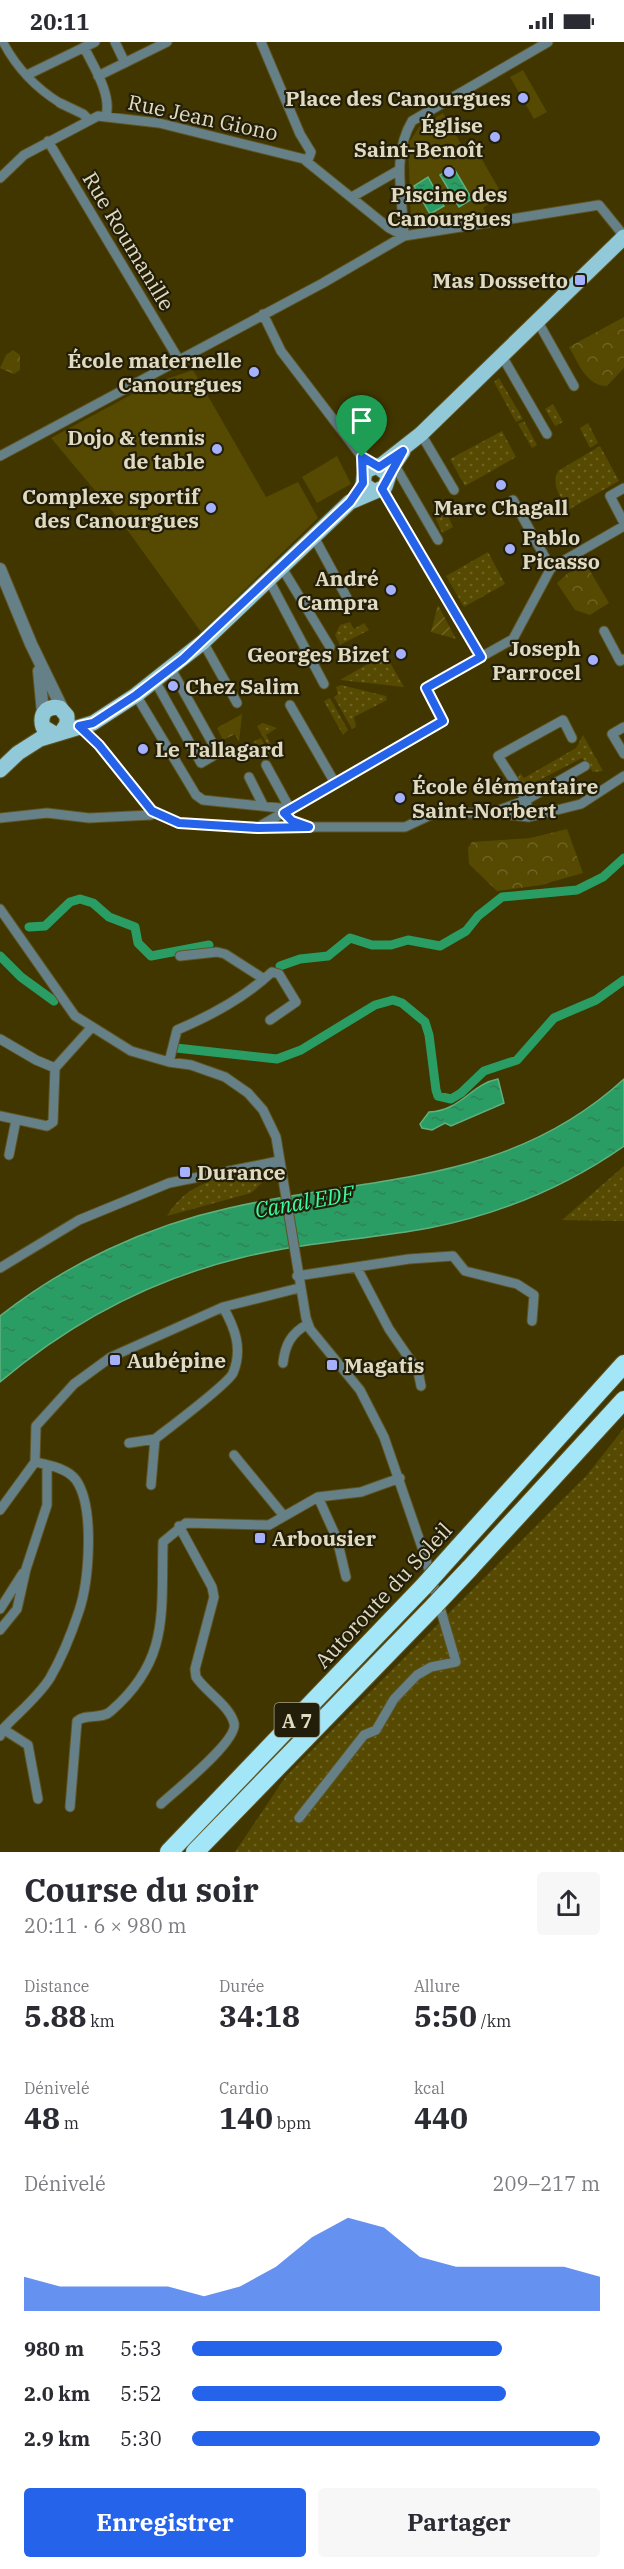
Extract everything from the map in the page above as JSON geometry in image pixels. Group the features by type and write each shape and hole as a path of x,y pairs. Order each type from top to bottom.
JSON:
{"highway":[{"name":"Autoroute du Soleil","path":"169,1852 424,1586 624,1364"},
{"name":"Autoroute du Soleil","path":"195,1852 435,1605 624,1400"}],"main road":[{"path":"18,753 58,731 90,722 136,695 203,642 314,537 376,474 422,434 624,237"},
{"path":"0,770 18,753 42,716 52,707 90,722"},
{"path":"58,731 68,720 64,711"},
{"path":"42,716 43,727 58,731"}],"street":[{"path":"3,42 19,68 46,94 88,119"},
{"path":"27,75 94,42"},
{"path":"115,42 125,63"},
{"path":"98,76 167,42"},
{"path":"261,42 300,134 303,154 389,228 404,236"},
{"path":"404,236 399,170 403,136 411,121 548,42"},
{"path":"84,47 98,76 106,102 106,116"},
{"name":"Rue Jean Giono","path":"1,176 11,165 48,141 88,119 106,116 159,123 303,154"},
{"name":"Rue Roumanille","path":"48,141 179,360"},
{"path":"352,197 399,170"},
{"path":"0,456 404,236 599,205 624,237"},
{"path":"263,314 281,351 376,474 438,540"},
{"path":"538,322 574,386"},
{"path":"502,356 547,434"},
{"path":"422,434 454,489"},
{"path":"376,474 481,657"},
{"path":"258,828 443,721 426,688 513,639 551,568 624,524 610,496 624,488"},
{"path":"513,500 551,568"},
{"path":"314,537 347,598"},
{"path":"282,567 330,647"},
{"path":"0,568 36,656 64,711"},
{"path":"269,580 324,684"},
{"path":"604,631 620,661 624,658"},
{"path":"203,642 237,703"},
{"path":"36,656 42,687 42,716"},
{"path":"154,681 201,763 218,753 171,669"},
{"path":"136,695 196,795 203,800 263,805 287,811"},
{"path":"291,705 335,783"},
{"path":"529,817 526,800 498,756 562,720 572,738"},
{"path":"90,722 99,745 152,811 179,823 258,828 405,827 435,813 492,813 529,817 581,804 624,776"},
{"path":"90,722 99,745"},
{"path":"624,727 612,734 624,754"},
{"path":"266,765 292,821 309,827"},
{"path":"492,813 526,800 585,765"},
{"path":"249,777 263,805"},
{"path":"0,818 47,813 89,818 151,815"},
{"path":"0,909 75,1016 131,1052 191,1065 225,1077 248,1093 263,1110 276,1137 299,1288 308,1324 360,1390 384,1437 400,1478 456,1662 431,1667 417,1675 394,1699 376,1730 364,1735 299,1818"},
{"path":"180,957 217,952 225,954 264,979"},
{"path":"169,1062 177,1030 208,1016 253,990 272,972 279,974 296,1002 270,1020"},
{"path":"0,1116 47,1126 53,1122 55,1068 91,1028"},
{"path":"0,1038 36,1060 55,1068"},
{"path":"9,1155 16,1120"},
{"path":"0,1268 79,1220 169,1183 279,1161"},
{"path":"297,1276 409,1258 453,1256 465,1271 517,1284 534,1295 532,1321"},
{"path":"357,1268 389,1329 418,1371 421,1386"},
{"path":"0,1510 35,1462 36,1426 74,1384 119,1352 223,1307 299,1288"},
{"path":"129,1443 155,1439 232,1375 238,1348 234,1326 223,1307"},
{"path":"283,1364 285,1348 293,1334 308,1324"},
{"path":"151,1485 155,1439"},
{"path":"234,1455 285,1515"},
{"path":"35,1462 67,1472 75,1479 81,1491 88,1527 87,1567 80,1610 49,1679 2,1732 28,1745 38,1799"},
{"path":"0,1630 17,1609 26,1569 46,1505 47,1465"},
{"path":"70,1807 77,1721 110,1713 142,1678 153,1660 160,1632 163,1542 186,1523 265,1526 318,1497 361,1492 400,1478"},
{"path":"318,1497 337,1539 346,1577"},
{"path":"161,1804 234,1733 235,1724 229,1713 196,1677 195,1669 214,1597 212,1587 180,1526"},
{"path":"0,1609 26,1569"}],"green space":[{"path":"523,70 547,112 534,119 510,77"},
{"name":"Piscine des Canourgues","path":"443,113 464,149 473,144 502,194 483,208 486,214 417,226 411,221 408,144 419,127"},
{"path":"624,317 624,368 607,386 600,385 588,378 569,347"},
{"path":"13,350 20,355 20,370 14,374 0,368 6,355"},
{"name":"Complexe sportif des Canourgues","path":"193,370 266,497 298,482 318,518 201,632 123,524 51,438 149,385"},
{"path":"499,378 523,419 516,422 494,382"},
{"path":"553,404 563,422 555,426 545,409"},
{"path":"524,421 537,445 532,448 518,424"},
{"path":"588,423 598,443 590,448 580,428"},
{"path":"502,431 516,457 465,486 450,459"},
{"path":"600,446 619,481 568,510 556,486 558,471"},
{"path":"337,456 351,484 317,503 302,477"},
{"path":"455,503 458,510 448,516 453,527 442,533 436,519 437,512"},
{"path":"488,552 505,584 464,607 446,576"},
{"path":"587,566 609,603 590,615 575,610 557,583 568,573"},
{"path":"438,605 456,639 431,632"},
{"path":"350,622 354,629 364,623 369,630 340,645 335,635 340,625"},
{"path":"385,654 404,687 340,680"},
{"path":"341,685 386,696 387,700 354,717 356,727 352,729 334,697 338,694 336,687"},
{"path":"321,696 324,701 330,698 348,730 343,735"},
{"path":"242,714 239,742 235,734 223,740 217,728"},
{"path":"263,723 277,728 266,735 275,751 272,753 257,726"},
{"path":"583,735 603,771 593,772 582,758 528,786 531,794 524,791 518,778 520,773 524,778 576,748"},
{"path":"261,738 271,756 260,763 263,760 253,742"},
{"path":"567,829 583,873 541,885 497,891 469,864 468,848 472,842 530,838"},
{"path":"624,1166 624,1221 562,1220"},
{"path":"270,1167 273,1173 251,1193 167,1216 176,1203 199,1186 226,1176"},
{"path":"624,1428 624,1852 235,1852 286,1776 587,1475"}],"water":[{"path":"453,167 472,199 459,207 440,175"},
{"path":"428,177 444,206 430,214 414,186"},
{"path":"498,1079 504,1103 451,1126 445,1123 432,1130 422,1128 420,1124 429,1112 449,1107 480,1086"},
{"name":"Canal EDF","path":"624,1079 624,1146 555,1187 506,1207 455,1222 405,1232 263,1253 207,1267 175,1278 143,1291 83,1322 27,1360 0,1382 0,1316 52,1280 108,1249 168,1225 229,1208 386,1181 486,1158 533,1140 579,1114"}],"waterway":[{"path":"280,966 300,959 328,956 350,938 372,945 391,945 408,940 440,946 466,931 478,916 502,897 577,890 603,877 624,858"},
{"path":"29,927 45,926 70,902 80,899 93,903 109,917 135,927 138,943 151,956 209,945"},
{"path":"0,956 21,977 54,1001"},
{"path":"176,1048 277,1059 301,1050 375,1005 393,1000 402,1003 425,1022 438,1096 451,1099 461,1093 484,1071 517,1060 554,1018 596,1000 624,980"}],"place":[{"name":"Place des Canourgues","path":"523,98"},
{"name":"Église Saint-Benoît","path":"495,137"},
{"name":"Piscine des Canourgues","path":"449,172"},
{"name":"Mas Dossetto","path":"580,280"},
{"name":"École maternelle Canourgues","path":"254,372"},
{"name":"Dojo & tennis de table","path":"217,449"},
{"name":"Marc Chagall","path":"501,485"},
{"name":"Complexe sportif des Canourgues","path":"211,508"},
{"name":"Pablo Picasso","path":"510,549"},
{"name":"André Campra","path":"391,590"},
{"name":"Georges Bizet","path":"401,654"},
{"name":"Joseph Parrocel","path":"593,660"},
{"name":"Chez Salim","path":"173,686"},
{"name":"Le Tallagard","path":"143,749"},
{"name":"École élémentaire Saint-Norbert","path":"400,798"},
{"name":"Durance","path":"185,1172"},
{"name":"Aubépine","path":"115,1360"},
{"name":"Magatis","path":"332,1365"},
{"name":"Arbousier","path":"260,1538"}],"route":[{"path":"403,451 387,476 387,483 382,489 481,657 426,688 443,721 284,813 292,821 309,827 258,828 179,823 152,811 99,745 79,726 93,723 136,695 171,669 244,604 350,502 363,483 362,477 365,471 362,457 379,467 403,451"}]}
